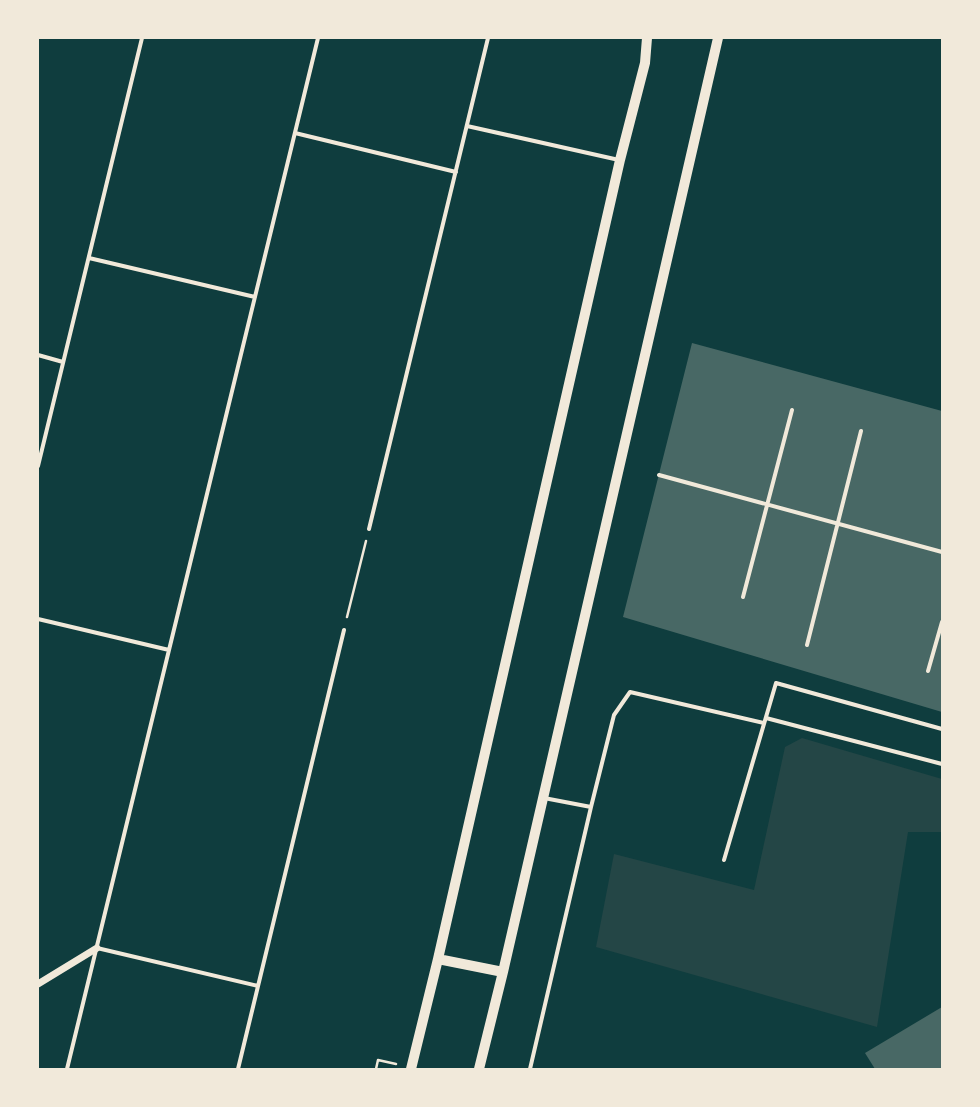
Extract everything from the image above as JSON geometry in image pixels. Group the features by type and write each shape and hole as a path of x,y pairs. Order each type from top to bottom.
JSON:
{"main road":[{"path":"411,1069 438,959 620,160 645,63 647,38"},
{"path":"479,1069 544,798 718,38"},
{"path":"438,959 503,972"}],"street":[{"path":"38,466 142,38"},
{"path":"67,1069 318,38"},
{"path":"369,529 488,38"},
{"path":"467,126 620,160"},
{"path":"295,133 456,172"},
{"path":"89,258 255,297"},
{"path":"38,356 64,362"},
{"path":"743,597 792,410"},
{"path":"807,645 861,431"},
{"path":"659,475 942,552"},
{"path":"38,619 169,650"},
{"path":"928,671 942,622"},
{"path":"238,1069 344,630"},
{"path":"724,860 776,683 942,729"},
{"path":"530,1069 614,715 630,692 764,723"},
{"path":"766,718 942,764"},
{"path":"544,798 591,807"},
{"path":"38,984 97,948 258,986"}],"path":[{"path":"344,630 369,529"},
{"path":"376,1069 378,1060"}],"shaded area":[{"path":"802,738 942,779 942,832 908,832 877,1027 596,947 614,854 754,890 785,747"}],"building":[{"path":"692,343 942,411 942,712 623,617"},
{"path":"942,1007 942,1069 875,1069 865,1053"}]}
